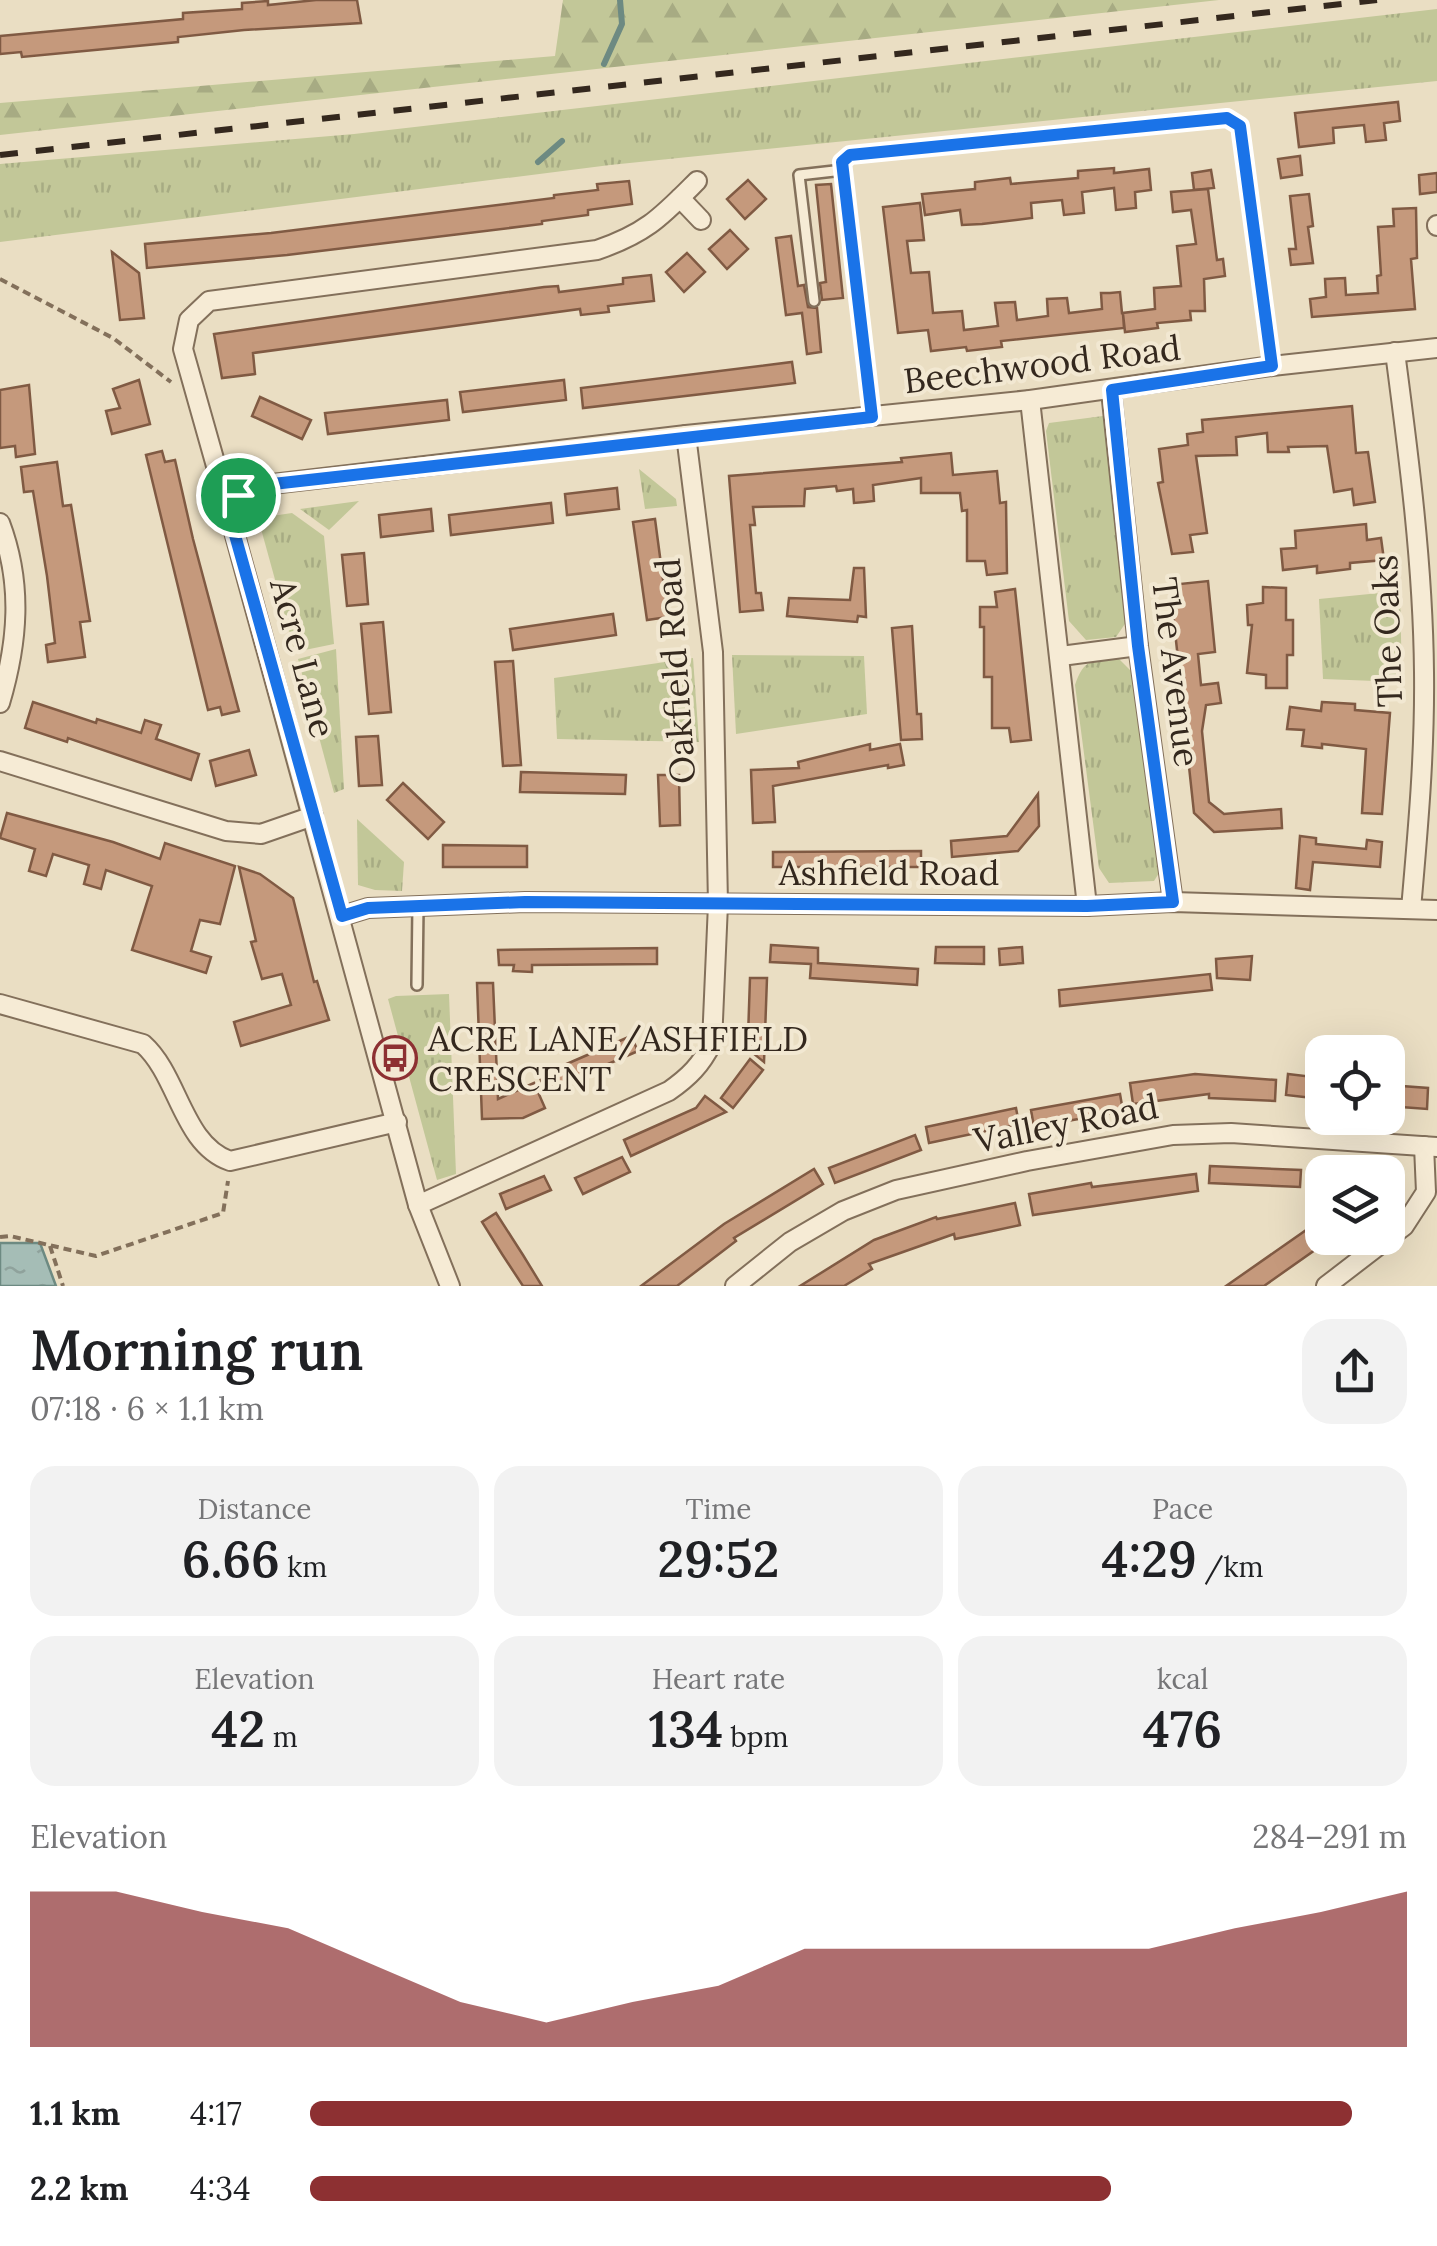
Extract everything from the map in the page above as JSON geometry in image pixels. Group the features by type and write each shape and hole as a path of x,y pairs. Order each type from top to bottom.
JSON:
{"street":[{"path":"238,495 218,473 183,349 190,320 209,301 598,250 628,240 656,223 698,180"},
{"path":"680,198 701,220"},
{"name":"Beechwood Road","path":"238,495 255,486 686,435 1030,400 1272,366 1437,348"},
{"name":"The Oaks","path":"1396,352 1415,510 1424,669 1412,909"},
{"name":"The Avenue","path":"1112,390 1138,646 1173,902"},
{"path":"1030,400 1087,906"},
{"name":"Oakfield Road","path":"418,1205 668,1091 703,1062 712,1043 718,904 713,652 686,435"},
{"name":"Acre Lane","path":"238,495 232,510 233,528 418,1205 450,1286"},
{"path":"0,523 16,580 16,628 10,671 0,703"},
{"path":"1060,656 1138,646"},
{"path":"0,761 226,830 260,834 313,816"},
{"name":"Ashfield Road","path":"342,916 368,908 525,902 1087,906 1173,902 1437,910"},
{"path":"0,1004 143,1044 156,1056 195,1130 214,1155 230,1161 397,1122"},
{"name":"Valley Road","path":"735,1286 790,1242 843,1211 896,1190 1027,1161 1173,1134 1231,1133 1430,1146"},
{"path":"1326,1286 1404,1226 1426,1192 1430,1146"}],"lane":[{"path":"872,417 842,162 850,155 1227,118 1240,126 1272,366"},
{"path":"814,301 799,175 843,170"},
{"path":"418,906 418,986"}],"path":[{"path":"0,279 113,338 197,401"},
{"path":"0,1238 10,1236 96,1256 223,1213 230,1161"},
{"path":"50,1246 63,1286"}],"green space":[{"path":"563,0 1219,0 0,135 0,103 555,56"},
{"path":"1437,9 1437,81 610,165 0,242 0,164 354,134"},
{"path":"1103,416 1108,423 1129,618 1116,637 1086,640 1069,621 1046,431 1049,423"},
{"path":"639,469 676,499 677,506 645,509"},
{"path":"359,501 329,530 300,509"},
{"path":"292,513 324,536 334,644 295,652 258,518"},
{"path":"1400,591 1402,682 1323,679 1319,599"},
{"path":"336,649 344,789 334,793 298,659"},
{"path":"732,655 864,656 867,714 736,734"},
{"path":"1117,657 1135,675 1159,873 1154,881 1109,883 1099,868 1075,685 1086,665"},
{"path":"693,658 699,742 557,739 554,678"},
{"path":"357,819 404,862 402,891 358,885"},
{"path":"449,994 456,1174 437,1180 388,999"}],"water":[{"path":"0,1243 40,1243 56,1286 0,1286"}],"building":[{"path":"357,0 361,23 244,30 178,37 178,42 22,57 21,52 0,54 0,36 183,19 183,13 242,9 242,3 268,1 268,5"},
{"path":"1398,102 1400,121 1384,123 1386,140 1366,142 1364,125 1333,128 1334,143 1299,147 1295,113"},
{"path":"1300,156 1302,175 1281,178 1278,159"},
{"path":"1114,168 1114,173 1149,169 1151,190 1135,192 1136,208 1116,210 1114,188 1082,192 1084,213 1064,215 1062,200 1031,203 1032,218 982,224 962,225 960,210 925,215 922,194 975,189 975,182 1010,178 1011,184 1078,178 1078,171"},
{"path":"1211,170 1214,188 1194,190 1192,173"},
{"path":"1437,173 1437,192 1420,194 1419,175"},
{"path":"748,180 766,199 745,219 727,199"},
{"path":"629,181 632,204 588,210 588,215 542,224 147,268 145,244 271,233 554,198 598,190 597,184"},
{"path":"831,184 843,298 822,300 820,283 826,282 816,185"},
{"path":"1208,189 1217,260 1223,259 1225,276 1204,279 1205,311 1190,311 1191,320 1157,323 1158,328 1125,332 1123,314 1124,328 1001,341 1002,347 967,351 966,347 931,351 928,330 898,333 883,207 920,203 924,240 907,241 911,273 929,272 933,313 962,311 964,330 998,326 995,303 1015,302 1017,320 1048,316 1047,299 1067,298 1069,313 1102,309 1101,293 1120,292 1122,313 1155,309 1154,288 1181,286 1177,246 1196,244 1191,210 1173,212 1171,192"},
{"path":"1309,194 1313,263 1291,265 1289,249 1296,249 1290,196"},
{"path":"1416,208 1417,258 1411,259 1415,309 1312,317 1310,299 1326,297 1325,279 1345,278 1346,295 1378,293 1378,227 1394,226 1393,209"},
{"path":"730,230 748,249 727,269 709,249"},
{"path":"791,236 798,286 804,285 808,307 817,308 821,352 807,354 802,313 786,315 776,238"},
{"path":"112,252 139,273 144,318 120,320"},
{"path":"687,253 705,272 684,292 666,272"},
{"path":"651,275 654,301 608,306 609,312 581,315 580,309 253,353 255,374 222,378 214,334 544,287 558,286 559,292 623,284 623,278"},
{"path":"792,362 795,383 583,408 581,388"},
{"path":"139,380 150,424 112,434 106,411 120,408 113,389"},
{"path":"564,380 566,400 463,412 460,392"},
{"path":"29,385 35,454 16,457 15,446 0,448 0,390"},
{"path":"260,397 311,420 302,439 252,416"},
{"path":"447,400 449,420 328,434 325,413"},
{"path":"1352,406 1356,453 1368,452 1375,502 1354,505 1352,489 1334,492 1327,446 1268,452 1267,433 1236,437 1237,455 1196,456 1207,533 1190,535 1193,552 1172,554 1158,483 1163,482 1159,449 1188,445 1187,434 1203,432 1202,420"},
{"path":"162,451 165,462 175,460 239,711 222,715 220,707 208,710 146,455"},
{"path":"951,453 953,475 997,471 1000,503 1006,502 1007,573 987,575 985,561 967,561 967,510 962,511 960,493 921,493 921,478 873,485 874,501 865,502 854,503 853,489 805,489 804,506 753,507 755,525 750,525 756,593 761,593 763,610 740,612 729,476 902,462 901,458"},
{"path":"57,462 63,506 71,505 90,621 80,622 85,657 48,662 46,645 55,643 47,576 33,491 24,492 21,467"},
{"path":"617,488 619,509 567,515 565,494"},
{"path":"551,503 553,523 451,535 449,515"},
{"path":"431,509 433,531 381,537 379,515"},
{"path":"655,519 668,617 647,620 633,522"},
{"path":"1366,524 1367,540 1381,538 1384,560 1350,563 1350,569 1317,573 1317,566 1283,570 1281,549 1296,548 1295,531"},
{"path":"364,553 368,604 347,606 342,555"},
{"path":"854,568 864,568 866,617 858,616 857,622 787,616 789,598 850,600"},
{"path":"1208,581 1215,652 1198,654 1201,685 1218,683 1221,703 1206,705 1202,731 1209,802 1224,814 1281,809 1282,828 1214,832 1194,813 1181,720 1170,585"},
{"path":"1263,587 1286,588 1286,620 1293,620 1293,655 1287,655 1287,688 1266,688 1266,675 1247,673 1252,625 1248,625 1247,605 1263,603"},
{"path":"1015,589 1031,740 1011,742 1009,728 992,728 992,677 984,677 980,607 997,607 995,592"},
{"path":"613,614 616,635 513,650 510,629"},
{"path":"383,622 391,712 369,714 361,624"},
{"path":"912,626 922,739 901,740 892,628"},
{"path":"513,661 521,765 503,766 495,662"},
{"path":"33,702 141,733 145,720 161,725 156,739 199,754 191,780 68,738 67,742 25,728"},
{"path":"1322,702 1355,704 1355,710 1390,713 1382,814 1362,813 1366,749 1302,746 1304,730 1287,729 1290,707 1321,711"},
{"path":"378,736 382,785 359,786 356,737"},
{"path":"870,744 870,750 900,744 904,765 773,786 775,822 753,823 751,770 799,768 798,762"},
{"path":"249,750 256,775 216,786 210,761"},
{"path":"521,772 626,775 625,794 520,792"},
{"path":"658,775 679,775 680,825 660,826"},
{"path":"403,783 444,822 428,839 387,800"},
{"path":"1038,794 1039,826 1018,851 952,857 951,841 1007,836"},
{"path":"7,813 160,859 165,843 235,866 220,924 200,920 191,951 211,957 206,973 132,950 152,886 106,870 101,889 84,884 89,865 53,854 46,876 29,871 35,849 0,838"},
{"path":"1300,836 1316,838 1316,844 1366,849 1367,840 1382,842 1380,867 1313,862 1310,890 1296,888"},
{"path":"443,845 527,846 527,867 443,867"},
{"path":"921,851 921,867 773,867 773,852"},
{"path":"239,867 260,874 293,898 314,982 317,981 329,1020 241,1046 234,1022 291,1005 282,974 262,979 251,942 256,941"},
{"path":"771,945 818,948 818,963 918,969 917,985 810,978 811,964 770,962"},
{"path":"936,947 984,947 984,964 935,963"},
{"path":"1022,947 1023,963 1000,965 999,949"},
{"path":"657,948 657,964 532,965 532,972 513,971 514,965 499,965 498,950"},
{"path":"1252,956 1250,980 1217,978 1216,959"},
{"path":"1210,974 1212,990 1060,1006 1059,990"},
{"path":"750,978 767,978 764,1062 743,1045 748,1037"},
{"path":"477,983 493,983 498,1099 534,1083 545,1108 523,1118 482,1119"},
{"path":"631,1036 638,1051 546,1091 539,1076"},
{"path":"750,1059 763,1070 733,1108 721,1098"},
{"path":"1195,1074 1276,1080 1275,1101 1209,1098 1209,1094 1133,1104 1130,1083"},
{"path":"1288,1074 1305,1076 1305,1097 1286,1095"},
{"path":"1405,1086 1428,1088 1427,1109 1405,1107"},
{"path":"1120,1094 1123,1111 1034,1127 1031,1110"},
{"path":"705,1096 726,1112 631,1156 624,1140 696,1108"},
{"path":"1016,1108 1019,1124 929,1143 926,1127"},
{"path":"915,1135 921,1150 835,1183 829,1168"},
{"path":"622,1157 630,1172 583,1194 575,1178"},
{"path":"1210,1166 1301,1170 1300,1187 1209,1183"},
{"path":"814,1169 823,1184 734,1238 736,1241 677,1286 641,1286 724,1224"},
{"path":"1196,1174 1198,1191 1033,1215 1029,1194 1091,1183 1092,1187"},
{"path":"544,1176 551,1190 506,1209 500,1194"},
{"path":"1015,1203 1020,1225 955,1239 954,1234 869,1264 872,1269 844,1286 800,1286 874,1240 936,1217"},
{"path":"496,1213 542,1286 523,1286 502,1254 482,1222"},
{"path":"1305,1231 1308,1255 1264,1286 1226,1286"}],"waterway":[{"path":"604,64 622,24 620,0"},
{"path":"538,162 562,141"}],"railway":[{"path":"0,155 1377,0"}],"place":[{"name":"ACRE LANE/ASHFIELD CRESCENT","path":"395,1058"}],"route":[{"path":"1227,118 1240,126 1272,366 1112,390 1138,646 1173,902 1087,906 525,902 368,908 342,916 233,528 232,510 238,495 255,486 872,417 842,162 850,155 1227,118"}]}
